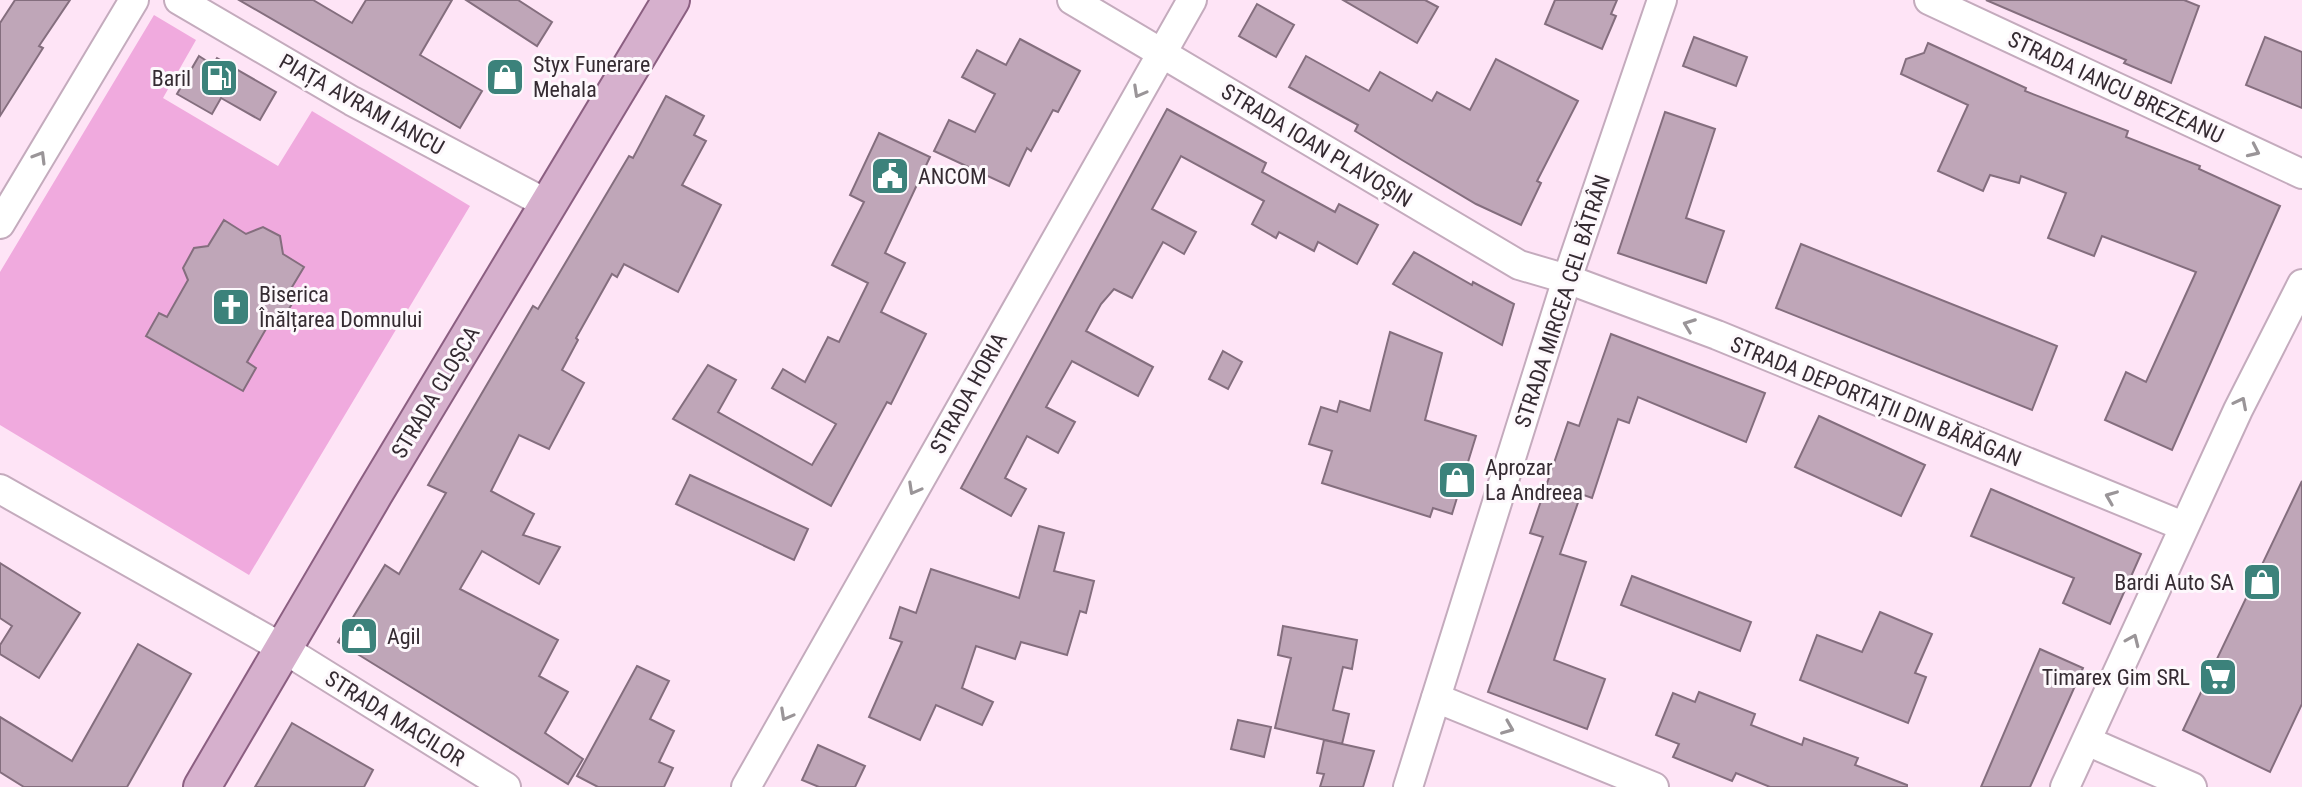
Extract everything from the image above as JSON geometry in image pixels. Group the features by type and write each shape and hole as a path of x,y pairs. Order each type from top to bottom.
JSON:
{"main road":[{"name":"STRADA CLOȘCA","path":"202,787 671,0"}],"street":[{"path":"0,224 134,0"},
{"name":"PIAȚA AVRAM IANCU","path":"179,0 352,101 547,204"},
{"name":"STRADA IOAN PLAVOȘIN","path":"1072,0 1519,265 1567,279"},
{"name":"STRADA HORIA","path":"746,787 1192,0"},
{"name":"STRADA MIRCEA CEL BĂTRÂN","path":"1408,787 1567,279 1662,0"},
{"name":"STRADA IANCU BREZEANU","path":"1929,0 2302,174"},
{"name":"STRADA DEPORTAȚII DIN BĂRĂGAN","path":"1567,279 1717,335 2183,526"},
{"path":"2065,787 2183,526 2302,284"},
{"path":"0,489 284,649"},
{"name":"STRADA MACILOR","path":"284,649 506,787"},
{"path":"1436,698 1654,787"},
{"path":"2087,741 2192,787"}],"shaded area":[{"path":"154,15 196,40 163,98 278,166 312,111 470,206 249,575 0,425 0,272"}],"building":[{"path":"15,0 70,0 39,46 43,48 0,116 0,23"},
{"path":"239,0 313,0 352,23 366,0 452,0 420,55 482,91 460,128"},
{"path":"466,0 518,0 552,22 537,46"},
{"path":"1343,0 1425,0 1438,7 1417,43"},
{"path":"1555,0 1617,0 1611,14 1616,16 1602,49 1545,24"},
{"path":"1986,0 2184,0 2199,6 2171,83 2124,63 2126,60"},
{"path":"1257,4 1294,25 1276,57 1239,36"},
{"path":"1694,37 1747,57 1736,86 1683,66"},
{"path":"2265,37 2302,52 2302,108 2246,85"},
{"path":"1020,39 1080,71 1058,112 1053,110 1031,151 1027,148 1009,186 934,151 949,120 975,132 995,94 962,77 977,50 1006,65"},
{"path":"1928,43 2026,88 2025,91 2128,131 2126,137 2200,166 2199,169 2280,206 2172,450 2105,420 2126,372 2146,382 2196,272 2102,236 2094,256 2048,238 2066,193 2021,176 2019,183 1990,175 1983,191 1938,171 1968,105 1901,74 1906,59 1924,53"},
{"name":"Baril","path":"199,56 213,65 217,58 276,92 260,120 221,98 212,114 177,94"},
{"path":"1306,56 1369,91 1380,72 1432,101 1437,92 1470,110 1496,59 1578,101 1537,181 1541,183 1521,225 1476,204 1402,160 1355,131 1358,125 1289,87"},
{"path":"666,96 704,116 694,135 706,141 682,185 721,205 678,292 624,264 617,277 612,274 562,370 584,383 549,449 519,435 491,491 534,514 523,535 560,547 539,584 482,551 460,589 558,640 539,676 568,692 545,733 583,759 568,784 338,642 385,565 399,574 446,493 428,485 533,306 538,309 629,156 633,158"},
{"path":"1167,109 1266,163 1262,172 1335,212 1339,204 1378,225 1357,264 1318,242 1314,251 1279,232 1276,238 1252,224 1264,201 1181,156 1152,209 1196,232 1184,254 1163,242 1132,298 1114,289 1101,304 1086,331 1153,367 1138,396 1072,361 1046,407 1075,422 1058,453 1027,436 1005,478 1026,489 1011,516 961,488"},
{"path":"1665,112 1715,129 1686,218 1724,231 1706,283 1618,253"},
{"path":"879,133 930,157 885,253 905,263 881,312 926,334 891,404 887,402 831,506 673,419 708,365 736,380 718,412 812,465 836,424 772,388 783,369 805,382 828,337 839,342 868,283 832,265 864,202 850,195"},
{"name":"Biserica Înălțarea Domnului","path":"224,220 246,234 263,227 280,236 283,254 304,267 289,292 293,302 282,321 270,322 247,362 256,368 243,391 146,336 159,313 167,317 188,280 183,268 194,248 208,246"},
{"path":"1801,244 2057,346 2032,410 1776,308"},
{"path":"1414,252 1472,285 1473,282 1514,304 1502,345 1393,284"},
{"path":"1390,332 1442,353 1425,420 1476,436 1452,514 1433,508 1430,517 1322,483 1332,451 1309,444 1321,407 1337,412 1340,401 1370,411"},
{"path":"1611,334 1765,393 1746,442 1638,397 1629,423 1618,419 1592,498 1581,494 1560,554 1586,562 1554,660 1605,679 1587,729 1488,692 1543,537 1530,533 1568,422 1579,426"},
{"path":"1223,351 1242,362 1228,389 1209,379"},
{"path":"1819,416 1925,465 1901,516 1795,467"},
{"path":"690,475 808,529 794,560 676,504"},
{"path":"2302,481 2302,704 2270,772 2183,730"},
{"path":"1991,489 2141,554 2110,624 2063,603 2074,578 1971,536"},
{"path":"1039,526 1064,533 1054,571 1094,581 1086,613 1080,611 1067,655 1021,642 1015,659 976,646 962,688 993,702 982,725 936,705 920,740 869,717 902,642 890,638 900,607 916,613 931,569 1019,598"},
{"path":"0,563 80,613 39,678 0,654 0,645 12,626 0,618"},
{"path":"1632,576 1751,622 1740,651 1621,605"},
{"path":"1880,612 1932,634 1915,673 1926,677 1908,723 1800,680 1817,635 1862,652"},
{"path":"1283,626 1357,640 1352,669 1343,667 1333,710 1349,714 1342,744 1275,728 1291,658 1278,655"},
{"path":"138,644 191,674 127,787 24,787 0,772 0,717 72,761"},
{"path":"2040,649 2083,668 2030,787 1981,787"},
{"path":"637,666 669,681 650,719 674,731 659,762 673,768 664,787 598,787 577,776"},
{"path":"1699,692 1755,714 1751,725 1802,745 1804,738 1858,758 1855,765 1907,787 1770,787 1736,773 1732,781 1673,757 1679,744 1656,735 1673,693 1695,702"},
{"path":"1238,720 1271,727 1264,757 1231,749"},
{"path":"292,723 373,770 364,787 255,787"},
{"path":"1324,740 1374,751 1363,787 1320,787 1324,774 1317,773"},
{"path":"818,745 865,766 855,787 819,787 802,780"}],"place":[{"name":"Styx Funerare Mehala","path":"505,77"},
{"name":"Baril","path":"219,78"},
{"name":"ANCOM","path":"890,176"},
{"name":"Biserica Înălțarea Domnului","path":"231,307"},
{"name":"Aprozar La Andreea","path":"1457,480"},
{"name":"Bardi Auto SA","path":"2262,582"},
{"name":"Agil","path":"359,636"},
{"name":"Timarex Gim SRL","path":"2218,677"}]}
